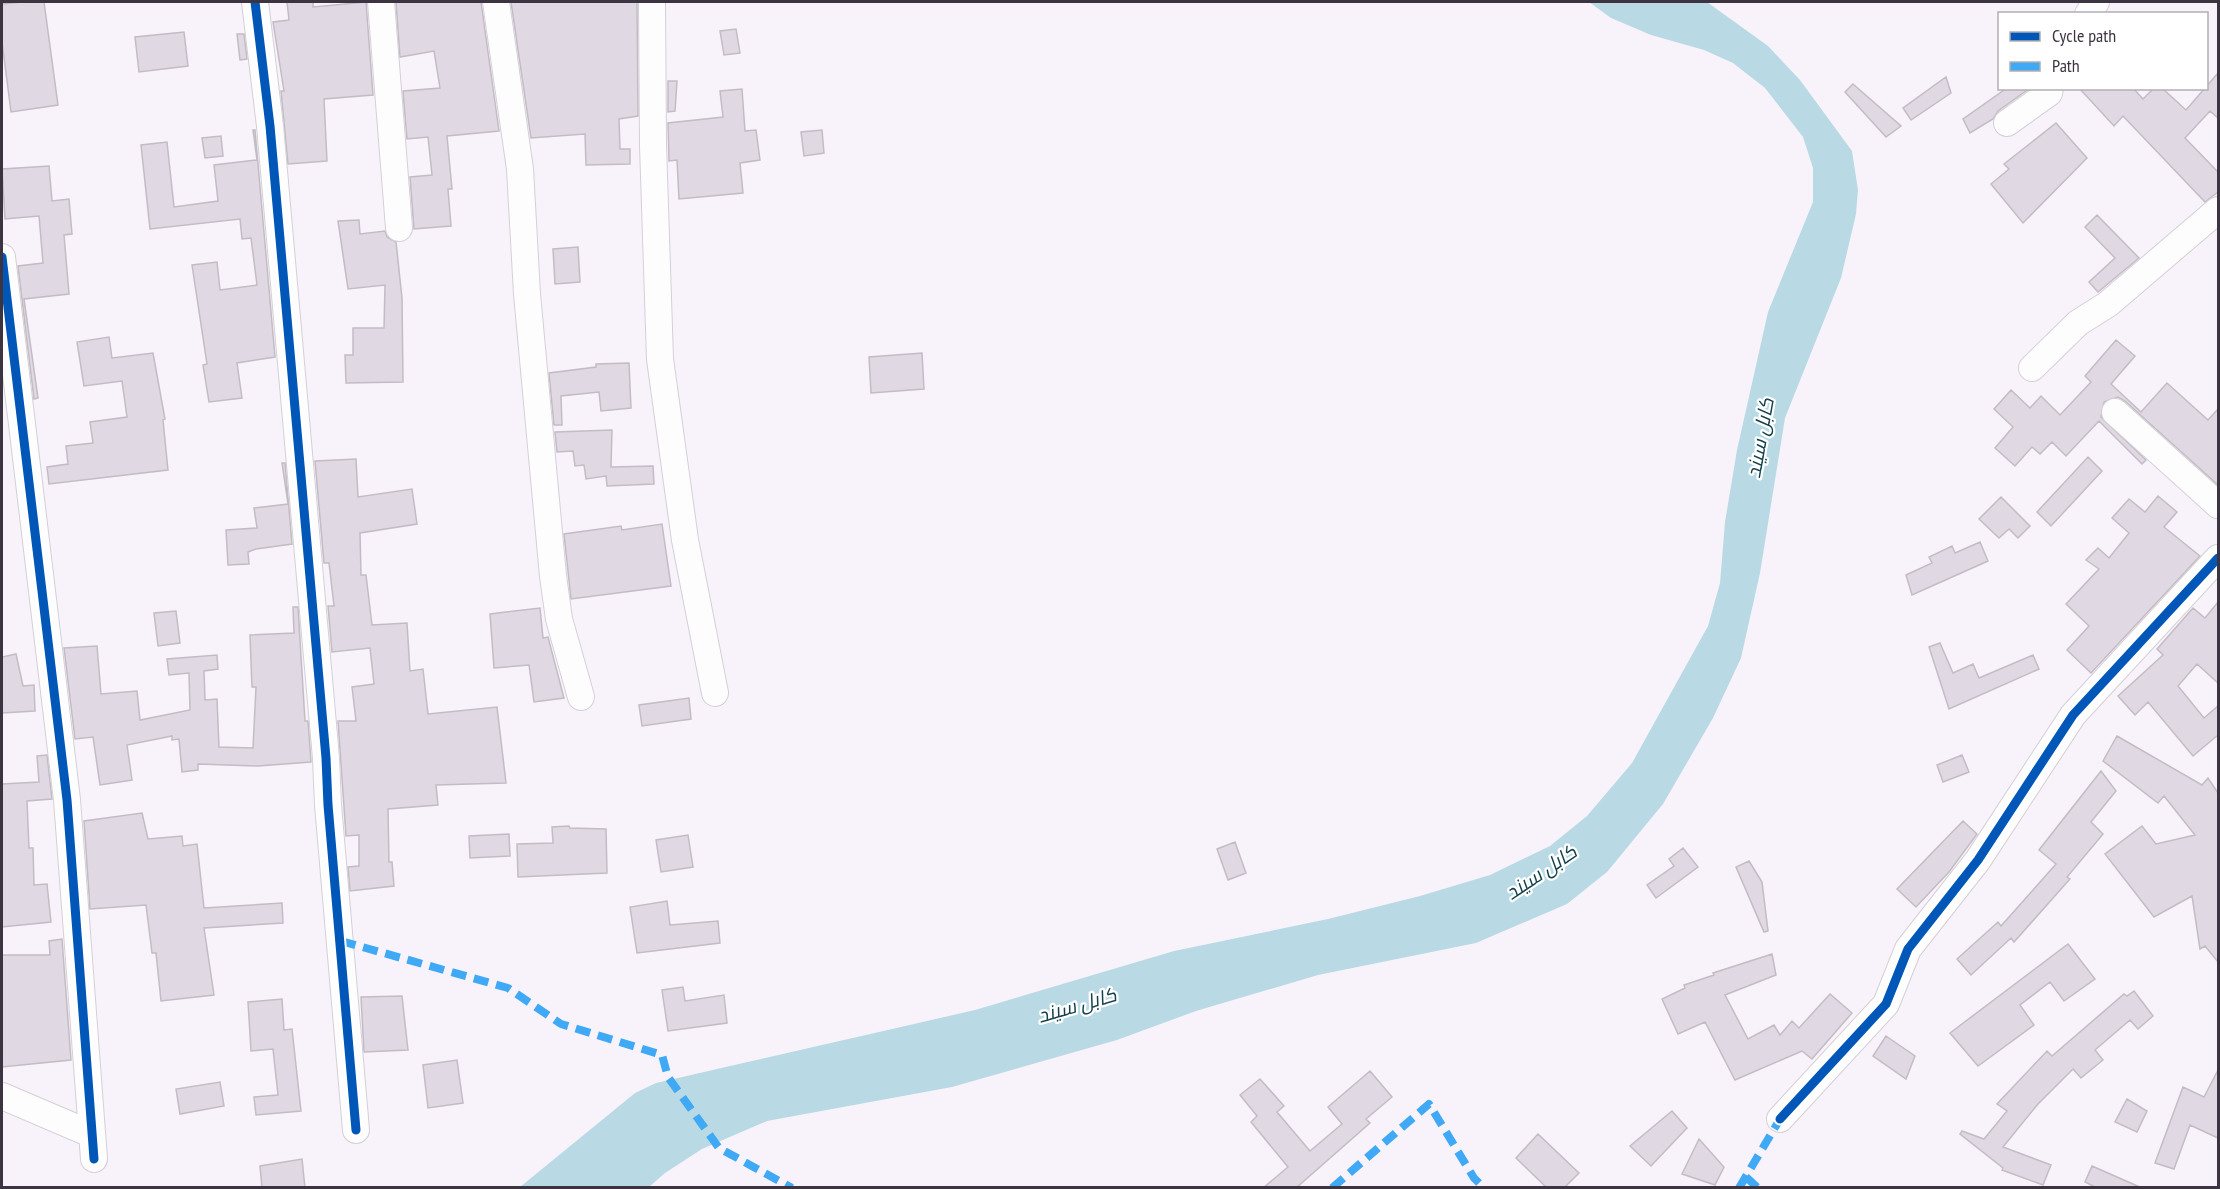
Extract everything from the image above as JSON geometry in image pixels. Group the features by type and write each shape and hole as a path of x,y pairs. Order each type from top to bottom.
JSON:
{"street":[{"path":"255,2 272,138 356,1130"},
{"path":"381,2 399,228"},
{"path":"496,2 520,169 527,294 553,576 559,619 581,697"},
{"path":"652,2 653,145 660,359 685,540 715,693"},
{"path":"2007,123 2049,93 2050,90"},
{"path":"2032,368 2078,323 2108,304 2218,210"},
{"path":"2,257 68,800 93,1147 2,1096"},
{"path":"2115,412 2218,505"},
{"path":"1780,1119 1886,1004 1908,949 1978,860 2073,715 2218,558"}],"water":[{"name":"کابل سيند","path":"1589,2 1707,2 1768,46 1800,80 1852,151 1858,190 1856,214 1841,278 1785,418 1760,573 1741,658 1713,718 1663,804 1607,872 1567,904 1476,943 1318,975 1196,1011 1117,1040 952,1087 767,1121 702,1149 665,1173 649,1187 520,1187 635,1093 656,1083 975,1010 1174,951 1328,919 1420,896 1490,875 1550,846 1587,816 1632,763 1708,626 1720,583 1725,522 1737,450 1768,312 1813,202 1813,168 1803,137 1765,88 1733,63 1704,50 1651,35 1611,18"}],"building":[{"path":"44,2 58,105 11,112 2,42 2,4"},
{"path":"287,2 313,2 313,7 366,2 373,95 324,99 327,161 288,164 281,91 284,91 273,22 289,20"},
{"path":"396,2 481,2 499,131 447,136 452,189 448,189 451,226 414,229 410,177 432,175 428,137 407,139 403,91 440,88 434,51 400,57"},
{"path":"511,2 637,2 638,116 619,119 620,149 630,149 630,164 586,165 585,134 531,138"},
{"path":"736,29 740,53 724,55 720,31"},
{"path":"184,32 188,66 139,72 135,37"},
{"path":"237,34 244,34 247,59 240,60"},
{"path":"2218,73 2218,118 2210,111 2185,138 2218,172 2218,192 2205,202 2123,116 2114,126 2081,90 2135,90 2143,99 2152,90 2164,90 2186,110 2203,90 2208,90 2208,85"},
{"path":"1946,77 1951,93 1911,120 1903,108"},
{"path":"668,81 677,81 675,111 668,112"},
{"path":"1853,84 1901,126 1886,137 1845,92"},
{"path":"742,89 745,131 756,130 760,160 740,163 743,193 679,199 677,160 669,161 668,123 723,117 720,91"},
{"path":"2004,90 2027,90 1998,111 1993,119 1970,133 1963,119"},
{"path":"2056,123 2087,158 2023,223 1991,184 2009,169 2004,164"},
{"path":"253,130 255,130 275,357 237,363 242,398 209,402 203,365 207,364 192,265 217,262 220,290 257,285 251,238 242,239 240,219 150,229 141,145 167,142 174,207 218,201 214,165 257,160"},
{"path":"822,130 824,153 804,156 801,132"},
{"path":"221,136 223,156 205,158 202,138"},
{"path":"49,166 52,201 69,199 72,234 64,235 69,294 24,299 38,398 34,399 18,266 43,263 39,216 5,219 2,169"},
{"path":"2097,215 2139,258 2098,292 2089,282 2115,258 2085,227"},
{"path":"359,220 360,234 385,231 387,237 396,242 402,298 403,382 346,383 345,355 353,355 353,328 384,328 385,285 348,289 338,221"},
{"path":"578,247 580,282 555,284 553,249"},
{"path":"109,337 112,358 153,353 165,419 163,420 168,470 49,484 47,467 68,464 66,446 93,443 90,422 127,417 122,381 84,386 77,342"},
{"path":"2116,340 2135,356 2111,384 2141,412 2167,383 2208,420 2218,409 2218,485 2118,397 2104,402 2101,417 2146,460 2142,464 2099,421 2066,456 2052,442 2040,454 2032,447 2015,466 1995,448 2013,427 1994,409 2011,390 2030,408 2041,396 2060,415 2091,382 2085,376"},
{"path":"922,353 924,389 871,393 869,357"},
{"path":"629,363 631,408 601,411 599,392 561,396 562,425 554,425 549,373 596,367 596,364"},
{"path":"612,430 611,467 653,466 654,484 607,486 606,476 586,479 584,465 575,466 573,451 557,452 555,432"},
{"path":"2088,457 2102,471 2051,526 2037,512"},
{"path":"356,459 358,497 412,489 417,524 360,533 361,575 366,575 372,625 407,623 410,671 423,669 428,714 497,707 506,783 436,785 438,805 388,809 389,862 392,862 394,886 350,891 348,867 359,866 359,835 346,836 338,721 356,721 352,687 374,684 370,648 332,652 328,606 334,606 329,563 324,563 315,461"},
{"path":"282,463 285,463 292,544 256,549 248,552 249,564 228,565 226,530 257,528 254,508 288,504"},
{"path":"2158,496 2177,512 2164,527 2200,556 2091,673 2067,650 2089,626 2066,604 2099,569 2086,560 2098,548 2109,558 2129,533 2112,518 2129,499 2145,512"},
{"path":"2001,497 2030,526 2018,538 2009,529 1999,538 1979,519"},
{"path":"662,524 671,586 571,599 564,534 621,526 622,530"},
{"path":"1980,542 1988,561 1912,595 1906,575 1932,563 1929,557 1952,546 1955,553"},
{"path":"2218,602 2218,683 2197,664 2178,686 2204,718 2218,706 2218,735 2193,756 2148,702 2135,715 2118,696 2163,655 2157,649 2193,608 2205,618"},
{"path":"293,607 298,607 305,721 308,721 311,762 258,766 198,764 198,770 182,772 179,739 172,740 172,736 127,745 132,780 100,785 93,737 75,739 64,648 97,646 101,694 137,691 140,720 190,710 189,673 169,675 167,659 217,655 218,669 204,671 205,700 217,699 219,747 253,748 256,687 252,687 250,635 294,633"},
{"path":"540,608 543,638 548,637 564,698 534,702 529,665 494,668 490,614"},
{"path":"176,611 180,643 158,646 154,613"},
{"path":"1940,643 1953,673 1973,664 1979,678 2033,655 2039,669 1949,709 1929,647"},
{"path":"16,654 23,686 34,685 35,711 2,713 2,657"},
{"path":"689,698 691,719 642,726 639,705"},
{"path":"2117,736 2202,785 2208,778 2218,793 2218,962 2205,946 2200,949 2192,896 2154,917 2105,854 2142,826 2156,844 2195,835 2164,796 2158,803 2103,761"},
{"path":"47,755 52,799 27,801 29,848 33,848 34,885 47,884 51,922 2,927 2,784 39,782 37,756"},
{"path":"1962,755 1969,772 1943,782 1937,765"},
{"path":"2101,771 2116,791 2091,822 2103,834 2067,877 2070,879 2014,942 2011,938 1971,975 1957,959 1998,922 2001,926 2056,864 2039,850"},
{"path":"142,813 148,839 182,836 183,846 197,844 204,908 282,903 283,923 204,928 214,995 161,1001 156,953 152,953 146,905 90,909 84,821"},
{"path":"1963,821 1977,834 1949,872 1916,907 1897,889"},
{"path":"569,826 570,828 606,829 607,873 518,877 517,844 553,843 552,827"},
{"path":"509,834 510,856 470,858 469,836"},
{"path":"688,835 693,867 661,872 656,840"},
{"path":"1235,842 1246,873 1228,880 1217,849"},
{"path":"1683,848 1698,867 1656,898 1647,885 1674,866 1669,859"},
{"path":"1749,861 1762,882 1768,931 1764,932 1736,867"},
{"path":"667,901 670,925 718,921 720,943 637,953 630,907"},
{"path":"62,939 71,1060 2,1067 2,955 50,955 49,941"},
{"path":"2068,944 2095,979 2064,1001 2050,982 2020,1005 2034,1025 1978,1066 1950,1033"},
{"path":"1772,954 1776,975 1725,995 1748,1039 1774,1025 1780,1035 1792,1021 1799,1028 1830,994 1852,1013 1812,1059 1802,1051 1735,1080 1705,1022 1678,1034 1662,999 1685,988 1684,985 1714,975 1713,973"},
{"path":"683,987 685,1001 724,995 727,1023 668,1031 662,990"},
{"path":"2134,991 2153,1016 2138,1029 2130,1020 2095,1050 2103,1060 2081,1078 2073,1069 2038,1104 2003,1147 2051,1165 2043,1185 2002,1170 2003,1168 1960,1134 1962,1131 1984,1139 2007,1111 1997,1104 2047,1051 2052,1056 2124,994 2127,996"},
{"path":"402,996 408,1050 364,1052 361,997"},
{"path":"282,999 284,1030 292,1029 301,1111 256,1115 254,1097 278,1095 273,1049 251,1051 248,1002"},
{"path":"1886,1036 1915,1056 1906,1079 1873,1056"},
{"path":"457,1060 463,1103 428,1108 423,1065"},
{"path":"2218,1070 2218,1138 2190,1125 2174,1169 2155,1163 2183,1087 2204,1097"},
{"path":"1370,1071 1392,1097 1366,1119 1370,1123 1296,1188 1263,1188 1288,1167 1251,1122 1257,1116 1240,1095 1260,1079 1284,1106 1277,1112 1310,1151 1342,1124 1328,1107"},
{"path":"220,1082 224,1106 180,1114 176,1089"},
{"path":"2127,1099 2147,1111 2137,1132 2115,1122"},
{"path":"1672,1111 1687,1128 1651,1166 1630,1146"},
{"path":"1538,1134 1579,1173 1564,1188 1547,1188 1516,1158"},
{"path":"1699,1139 1724,1167 1715,1185 1682,1174"},
{"path":"302,1159 305,1188 262,1188 260,1166"},
{"path":"2092,1166 2142,1188 2097,1188 2085,1182"}],"marked path":[{"path":"341,941 508,988 561,1024 662,1055 668,1077 719,1148 792,1188"},
{"path":"1332,1188 1429,1104 1474,1178 1484,1188"},
{"path":"1739,1188 1780,1119"},
{"path":"1746,1177 1758,1188"}],"cycle path":[{"path":"255,2 270,126 326,758 356,1130"},
{"path":"2,257 67,800 94,1159"},
{"path":"1780,1119 1886,1004 1908,949 1978,860 2073,715 2218,558"}]}
